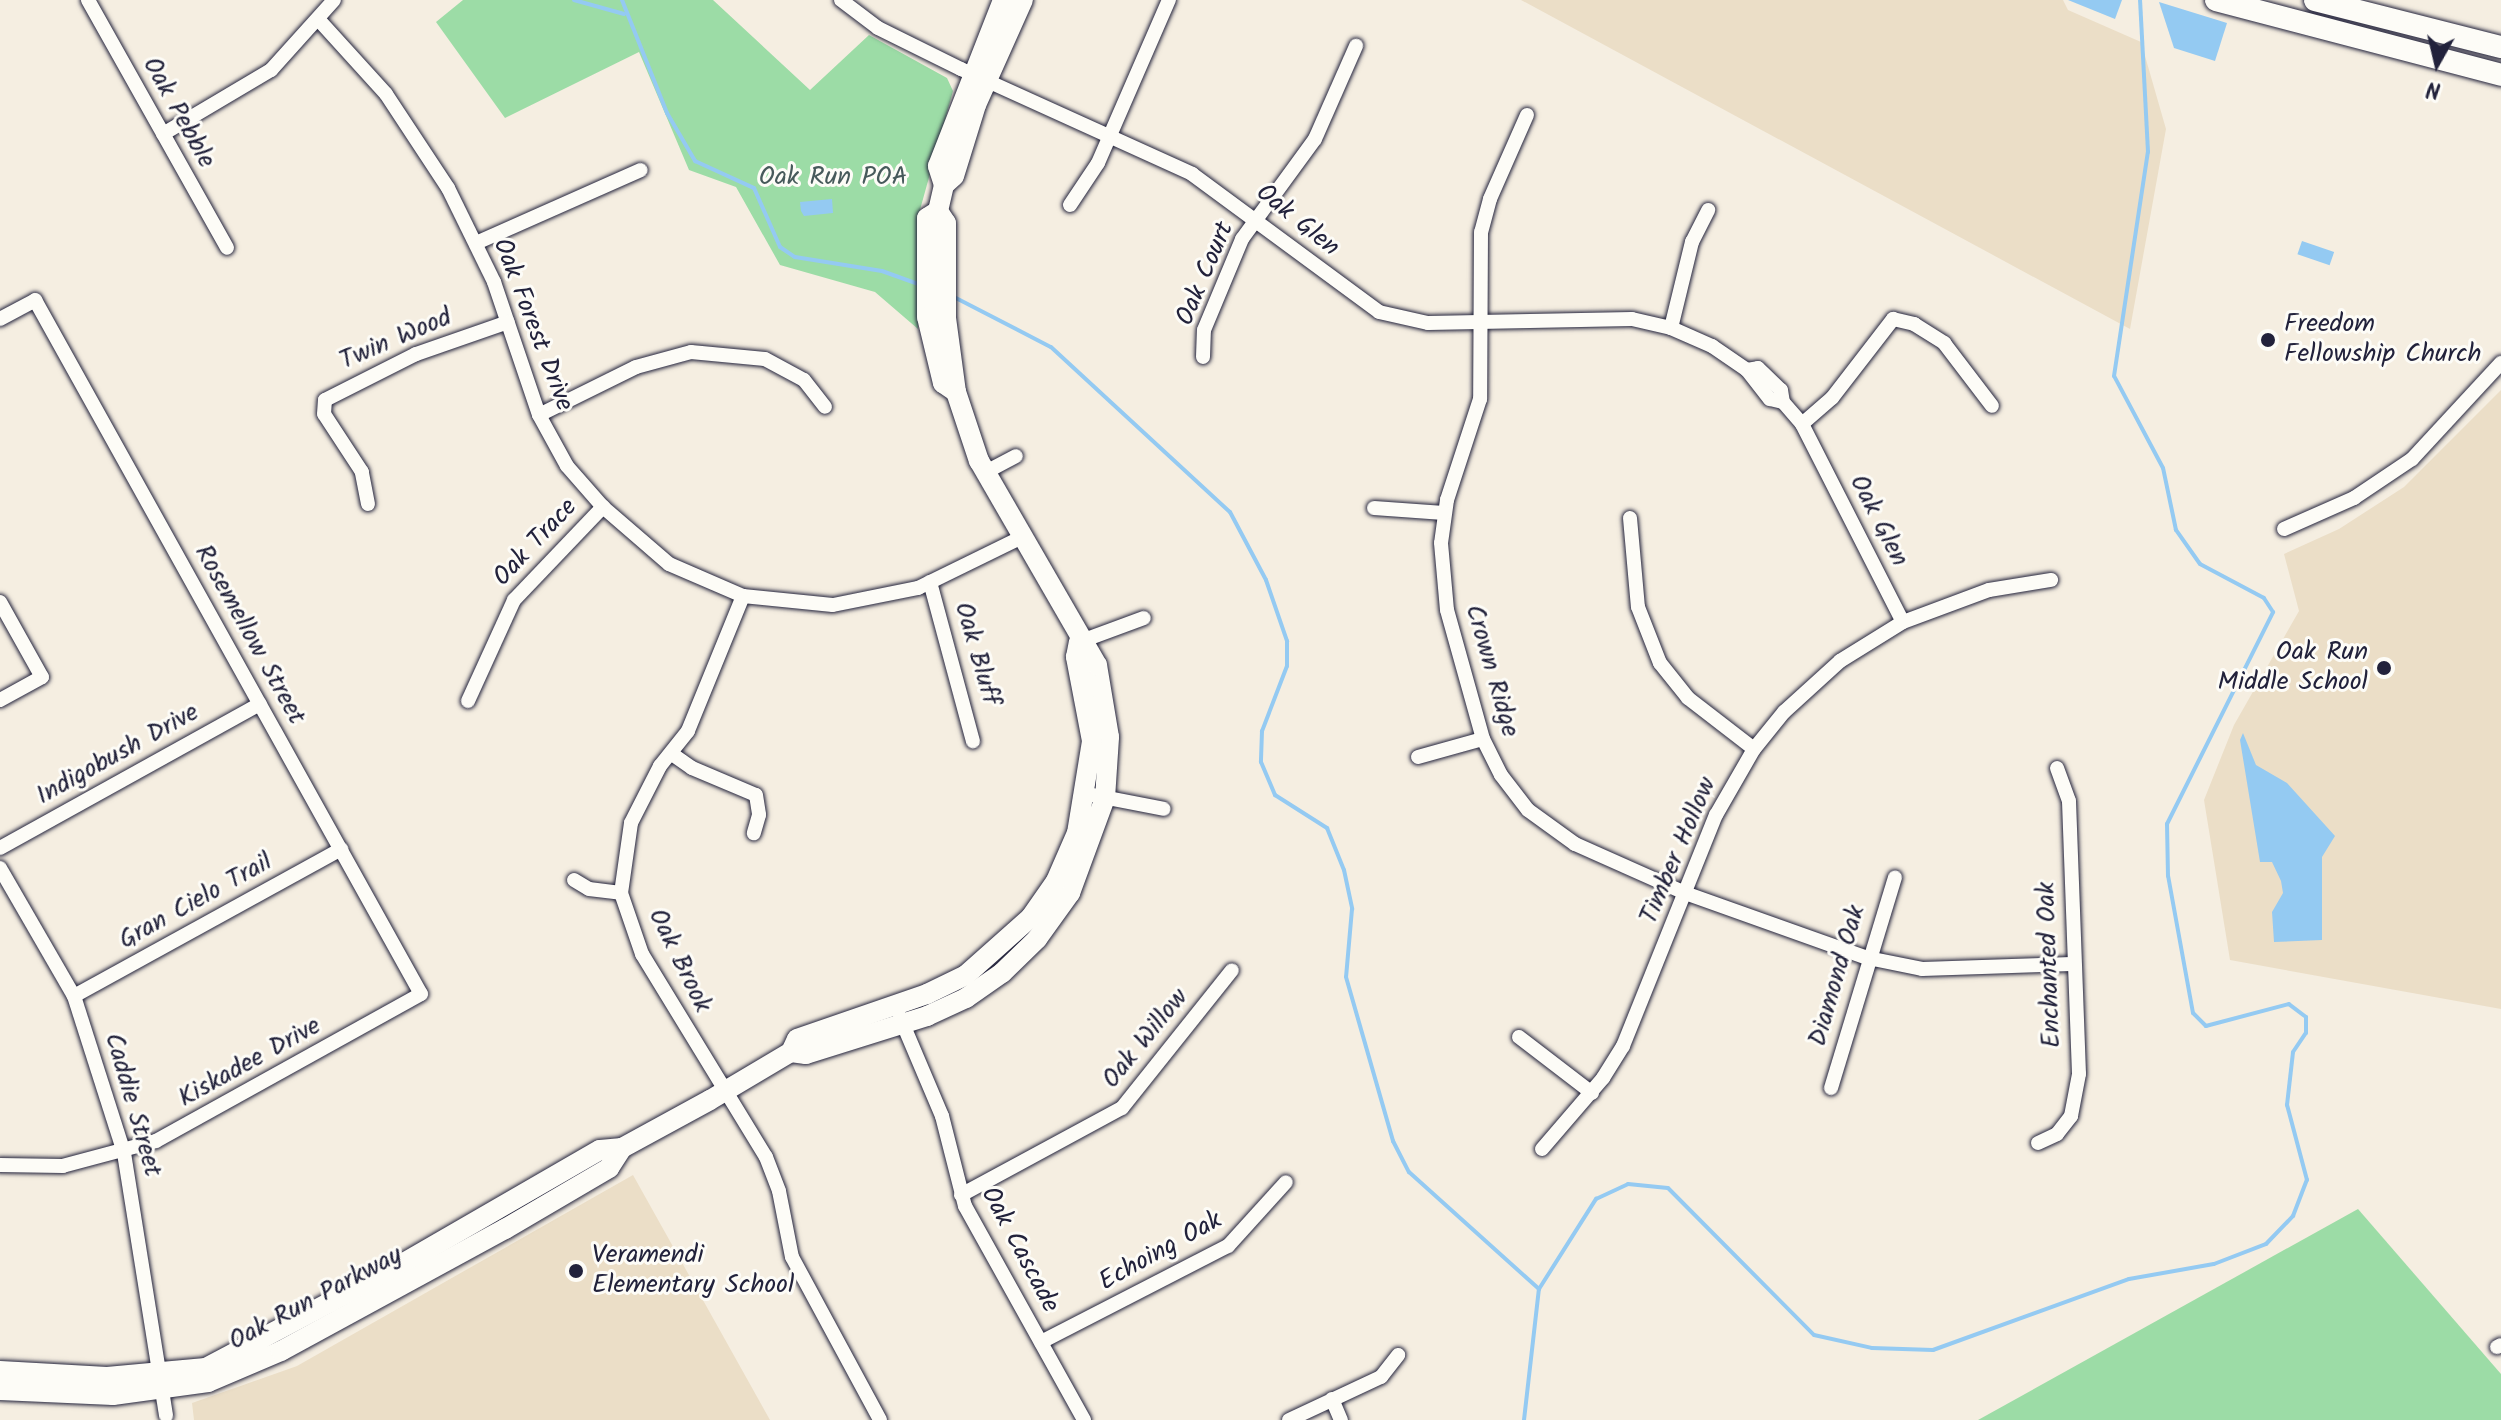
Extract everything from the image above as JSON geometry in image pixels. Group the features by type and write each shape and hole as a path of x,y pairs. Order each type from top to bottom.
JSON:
{"main road":[{"path":"2216,0 2501,75"},
{"path":"2315,0 2501,47"}],"street":[{"name":"Oak Pebble","path":"88,0 227,248"},
{"path":"163,134 258,79 334,0"},
{"name":"Oak Glen","path":"841,0 878,28 1192,174 1257,218 1335,284 1379,312 1419,322 1609,317 1671,328 1747,370 1758,368 1781,390 1783,402 1802,424 1903,622"},
{"name":"Oak Run Parkway","path":"980,78 1003,0"},
{"name":"Oak Run Parkway","path":"0,1390 113,1395 206,1368 401,1274 600,1150 622,1148 791,1052 806,1054 899,1015 966,998 1037,939 1078,877 1096,796 1110,755 1106,702 1092,652 1079,642 984,473 943,353 934,250 946,223 938,211 944,185 938,166 980,78 1023,0"},
{"path":"1070,205 1111,134 1169,0"},
{"name":"Oak Forest Drive","path":"318,19 402,116 476,243 508,322 539,415 567,466 603,507 669,564 743,596 833,605 930,582 1022,537"},
{"name":"Oak Court","path":"1203,357 1207,320 1257,218 1315,139 1356,46"},
{"name":"Crown Ridge","path":"1527,115 1490,199 1481,232 1478,411 1444,513 1443,589 1483,739 1518,797 1561,835 1685,893 1868,958 1922,969 2072,964"},
{"path":"476,243 641,170"},
{"path":"1671,328 1695,233 1708,210"},
{"name":"Rosemellow Street","path":"0,319 35,300 421,994"},
{"path":"1802,424 1832,398 1893,319 1908,321 1944,343 1992,406"},
{"name":"Twin Wood","path":"368,504 362,472 324,414 325,400 416,354 508,322"},
{"path":"539,415 636,367 691,352 765,359 804,380 825,407"},
{"path":"2284,529 2354,498 2400,468 2446,428 2501,363"},
{"path":"984,473 1016,456"},
{"name":"Oak Trace","path":"468,701 514,600 603,507"},
{"path":"1374,508 1444,513"},
{"path":"1630,518 1638,607 1660,663 1688,698 1754,749"},
{"name":"Timber Hollow","path":"1542,1149 1592,1093 1632,1028 1716,815 1754,749 1824,673 1903,622 1989,590 2051,580"},
{"name":"Oak Bluff","path":"930,582 973,741"},
{"name":"Oak Brook","path":"743,596 706,693 631,823 621,893 642,954 766,1157 779,1191 792,1257 830,1342 880,1420"},
{"path":"0,602 42,677 0,700"},
{"path":"1079,642 1144,618"},
{"name":"Indigobush Drive","path":"0,848 260,704"},
{"path":"1418,757 1483,739"},
{"path":"672,754 692,768 756,795 759,815 754,833"},
{"name":"Enchanted Oak","path":"2038,1143 2064,1127 2078,1088 2069,801 2057,768"},
{"path":"1096,796 1164,809"},
{"name":"Gran Cielo Trail","path":"74,996 341,849"},
{"name":"Caddie Street","path":"0,868 74,996 124,1153 167,1419"},
{"name":"Diamond Oak","path":"1831,1088 1868,958 1895,878"},
{"path":"574,880 589,889 621,893"},
{"name":"Oak Willow","path":"961,1195 1122,1108 1232,970"},
{"name":"Kiskadee Drive","path":"0,1165 63,1166 124,1153 185,1128 421,994"},
{"name":"Oak Cascade","path":"899,1015 942,1116 961,1195 1084,1420"},
{"path":"1519,1037 1592,1093"},
{"name":"Echoing Oak","path":"1041,1342 1228,1246 1286,1182"},
{"path":"1289,1420 1381,1377 1398,1355"},
{"name":"Oak Run Parkway","path":"0,1371 162,1383"},
{"path":"1332,1399 1341,1420"}],"shaded area":[{"path":"1521,0 2063,0 2068,10 2141,42 2166,129 2130,329"},
{"name":"Oak Run Middle School","path":"2501,390 2501,1009 2230,960 2204,800 2234,725 2299,611 2284,554 2339,529 2404,487"},
{"name":"Veramendi Elementary School","path":"633,1175 770,1420 194,1420 192,1403 297,1366"}],"green space":[{"name":"Oak Run POA","path":"463,0 713,0 810,90 869,35 947,78 953,91 918,217 918,329 875,292 780,265 736,187 689,170 639,52 505,118 436,22"},
{"path":"2358,1209 2501,1374 2501,1420 1978,1420"}],"water":[{"path":"2068,0 2122,0 2115,19"},
{"path":"2159,2 2227,23 2215,61 2174,48"},
{"path":"832,199 833,213 804,216 801,211 800,202"},
{"path":"2302,241 2334,252 2330,265 2297,254"},
{"path":"2243,733 2256,765 2287,783 2335,836 2322,857 2322,940 2274,942 2272,912 2283,893 2272,862 2260,862 2240,740"}],"waterway":[{"path":"574,0 624,14"},
{"path":"622,0 667,113 695,161 754,188 780,247 795,257 882,271 921,285"},
{"path":"1524,1420 1539,1289 1596,1199 1628,1184 1668,1188 1814,1335 1872,1348 1933,1350 2129,1279 2214,1264 2266,1244 2293,1216 2307,1180 2287,1105 2293,1052 2306,1033 2306,1017 2289,1004 2206,1026 2193,1013 2168,876 2167,824 2273,612 2264,598 2200,564 2176,530 2163,468 2114,376 2148,152 2140,0"},
{"path":"952,296 1051,347 1230,512 1266,580 1287,641 1287,666 1262,731 1261,762 1275,795 1327,828 1344,870 1352,909 1346,977 1393,1141 1409,1172 1539,1289"}],"place":[{"name":"Freedom Fellowship Church","path":"2268,340"},
{"name":"Oak Run Middle School","path":"2384,668"},
{"name":"Veramendi Elementary School","path":"576,1271"}]}
